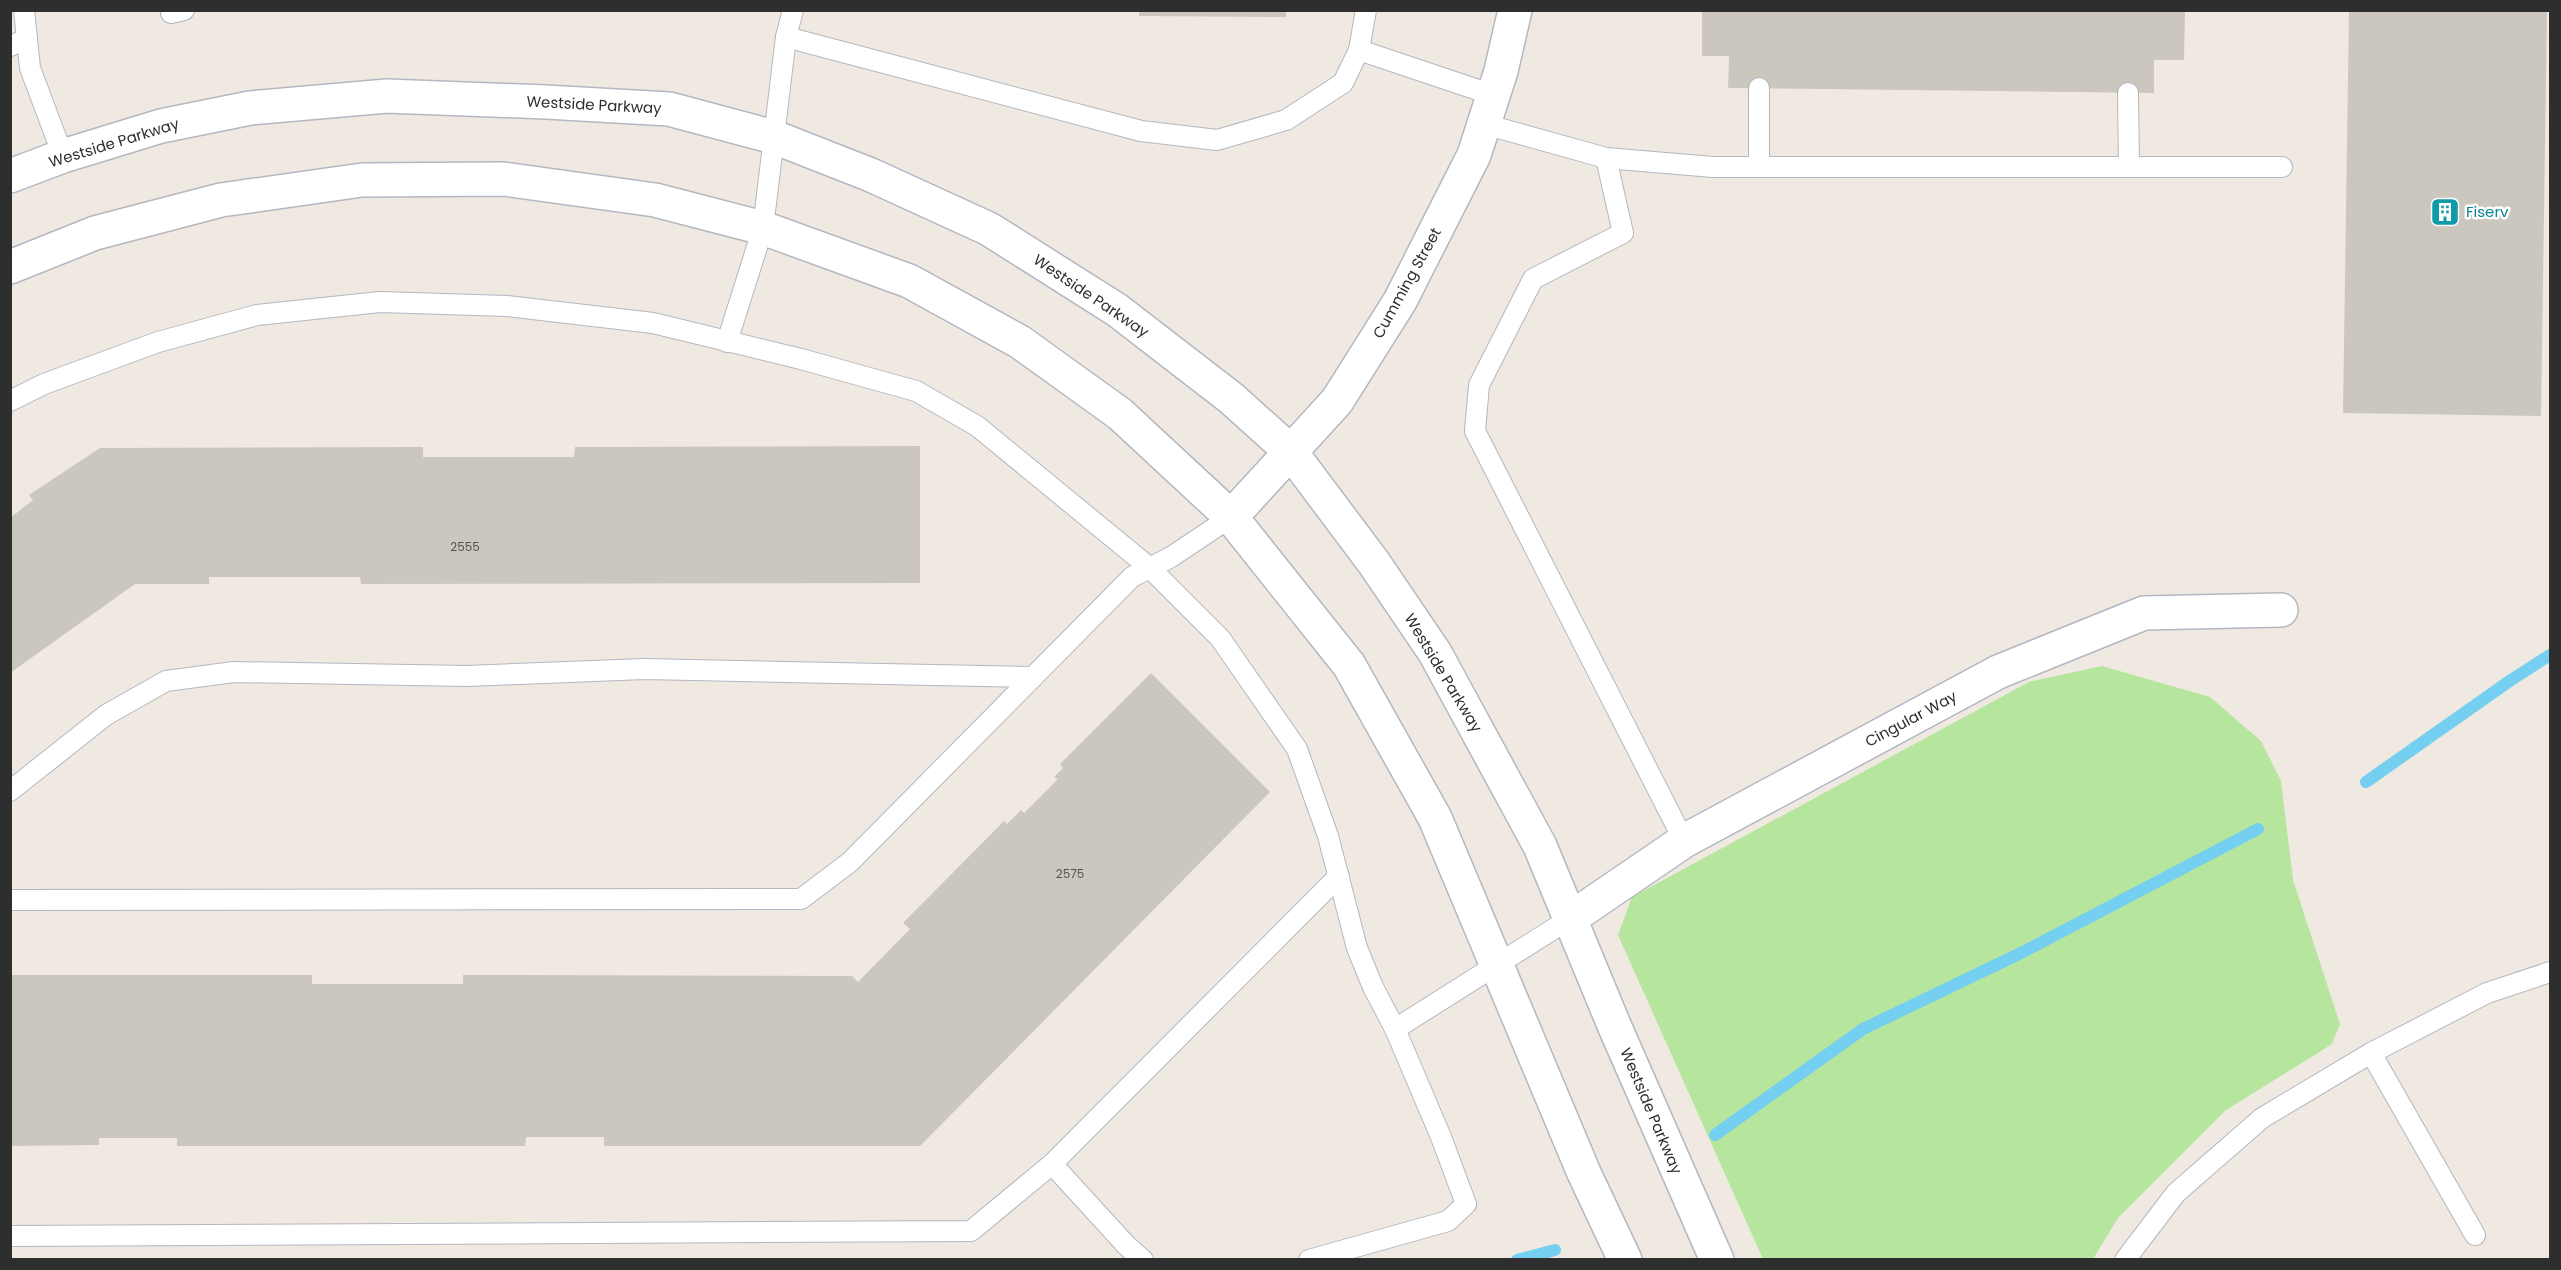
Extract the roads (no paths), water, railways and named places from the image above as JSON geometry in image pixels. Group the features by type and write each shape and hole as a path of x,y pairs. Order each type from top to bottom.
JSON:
{"main road":[{"name":"Cumming Street","path":"1231,517 1336,401 1400,301 1474,155 1489,110 1515,10"},
{"name":"Westside Parkway","path":"10,176 63,156 161,126 250,108 387,96 669,109 774,137 871,175 989,229 1117,310 1231,398 1290,451 1374,563 1435,653 1540,846 1618,1036 1717,1260"},
{"path":"10,267 95,233 221,200 362,180 504,179 655,200 763,228 909,281 1020,342 1120,414 1231,517 1349,665 1435,818 1584,1173 1625,1260"},
{"name":"Cingular Way","path":"1571,918 1683,841 1998,672 2144,613 2281,610"}],"lane":[{"path":"24,10 19,43 63,156"},
{"path":"171,10 171,13 184,10"},
{"path":"786,37 1141,131 1217,140 1286,120 1343,83 1359,50 1366,10"},
{"path":"727,342 763,228 786,37 794,11"},
{"path":"1359,50 1489,110 1606,158 1713,167 2282,167"},
{"path":"1759,167 1760,88"},
{"path":"2128,93 2129,167"},
{"path":"1606,158 1623,233 1533,279 1479,385 1475,431 1683,841"},
{"path":"10,401 44,384 158,342 256,315 380,302 507,306 653,323 801,359 916,391 977,426 1150,568 1220,638 1297,749 1328,836 1357,948 1442,1137 1466,1204 1448,1221 1310,1260"},
{"path":"10,900 801,899 850,862 1131,577 1171,557 1231,517"},
{"path":"10,792 106,715 166,681 234,672 467,676 645,669 1033,677"},
{"path":"10,1236 971,1231 1052,1164 1339,876"},
{"path":"1395,1029 1571,918"},
{"path":"2125,1260 2176,1193 2262,1118 2371,1053 2487,993 2550,972"},
{"path":"2371,1053 2475,1235"},
{"path":"1052,1164 1126,1245 1143,1260"}],"waterway":[{"path":"2366,782 2550,655"},
{"path":"1715,1135 1863,1029 2023,952 2258,829"},
{"path":"1517,1260 1555,1250"}],"place":[{"name":"Fiserv","path":"2445,212"}]}
